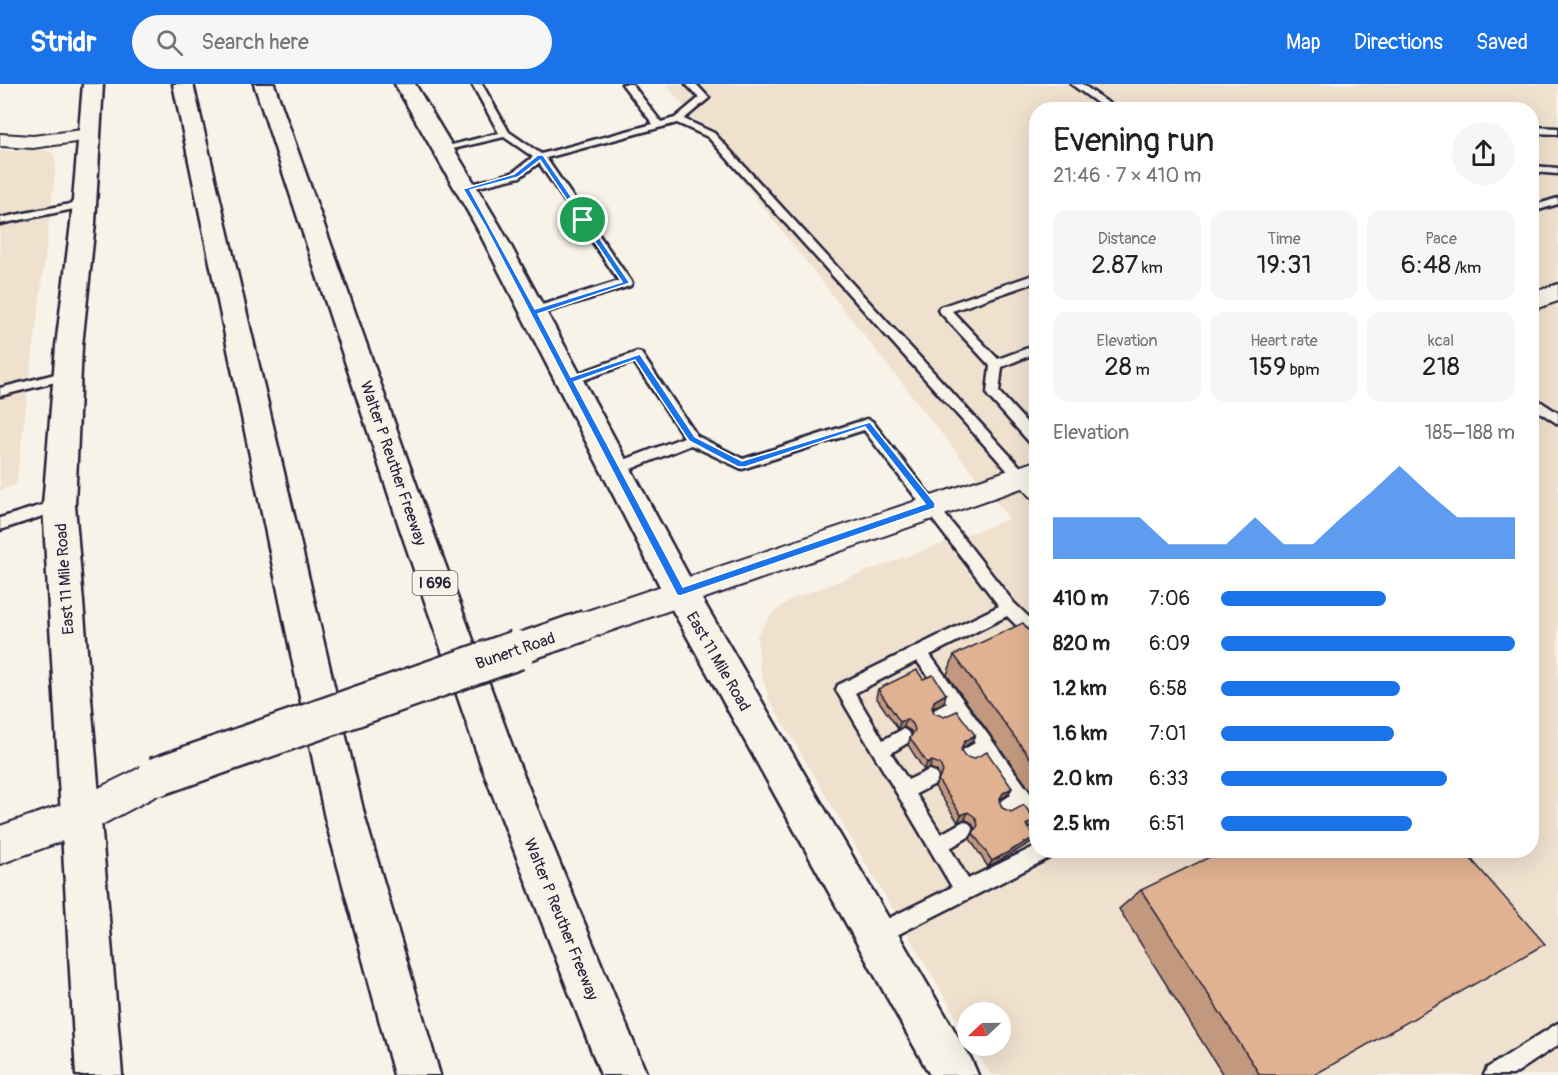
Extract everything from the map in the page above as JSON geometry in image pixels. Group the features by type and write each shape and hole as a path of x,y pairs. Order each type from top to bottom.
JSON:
{"main road":[{"name":"East 11 Mile Road","path":"93,84 85,204 67,375 59,505 79,817 99,1075"},
{"path":"183,84 345,818 417,1075"},
{"name":"Walter P Reuther Freeway","path":"264,84 415,526 500,762 624,1075"},
{"name":"East 11 Mile Road","path":"408,84 533,312 680,592 955,1075"}],"street":[{"path":"0,140 33,142 90,135"},
{"path":"1539,299 1558,292"},
{"name":"Bunert Road","path":"0,845 79,817 156,777 932,505 1029,481"}],"lane":[{"path":"477,84 506,134 540,157 626,283 533,312"},
{"path":"627,84 659,125"},
{"path":"466,189 516,175 540,157 678,120 704,98 691,84"},
{"path":"1076,84 1102,102"},
{"path":"678,120 711,135 1029,477"},
{"path":"1539,130 1558,131"},
{"path":"444,150 506,134"},
{"path":"1539,170 1558,171"},
{"path":"1539,207 1558,201"},
{"path":"0,221 85,204"},
{"path":"1029,280 944,310 996,364 993,393 1029,433"},
{"path":"996,364 1029,352"},
{"path":"569,381 637,356 692,439 742,465 867,424 932,505 1009,608 1029,626"},
{"path":"0,392 67,375"},
{"path":"1539,406 1558,419"},
{"path":"616,469 692,439"},
{"path":"0,524 59,505"},
{"path":"965,891 844,690 1009,608"},
{"path":"921,653 1029,804"},
{"path":"940,715 958,706"},
{"path":"881,750 903,737"},
{"path":"969,756 986,745"},
{"path":"905,791 929,778"},
{"path":"1006,808 1024,797"},
{"path":"938,845 964,830"},
{"path":"876,935 1031,858"},
{"path":"1494,1075 1558,1034"}],"shaded area":[{"path":"666,84 1558,84 1558,1075 991,1075 979,1056 1011,1056 1011,1002 957,1002 957,1018 769,699 760,668 757,635 772,614 791,599 1009,519"},
{"path":"42,150 51,152 55,157 56,165 45,257 16,485 0,490 0,151"}],"building":[{"path":"1023,623 1029,631 1029,757 954,655"},
{"path":"917,670 923,679 933,675 946,694 934,701 932,708 934,713 944,717 957,711 975,735 964,742 961,750 964,756 973,759 987,752 1012,788 1003,793 999,800 1002,808 1011,812 1024,805 1029,812 1029,823 1026,825 1029,829 1029,840 992,861 973,833 978,825 975,817 968,812 961,815 938,780 943,772 940,764 932,761 927,763 910,738 915,730 913,724 906,719 900,722 878,689"},
{"path":"1207,858 1470,858 1545,944 1314,1075 1260,1075 1141,890"}],"route":[{"path":"583,220 540,157 516,175 466,189 488,226 569,381 637,356 692,439 742,465 867,424 932,505 680,592 616,469 569,381 533,312 626,283 583,220"}]}
